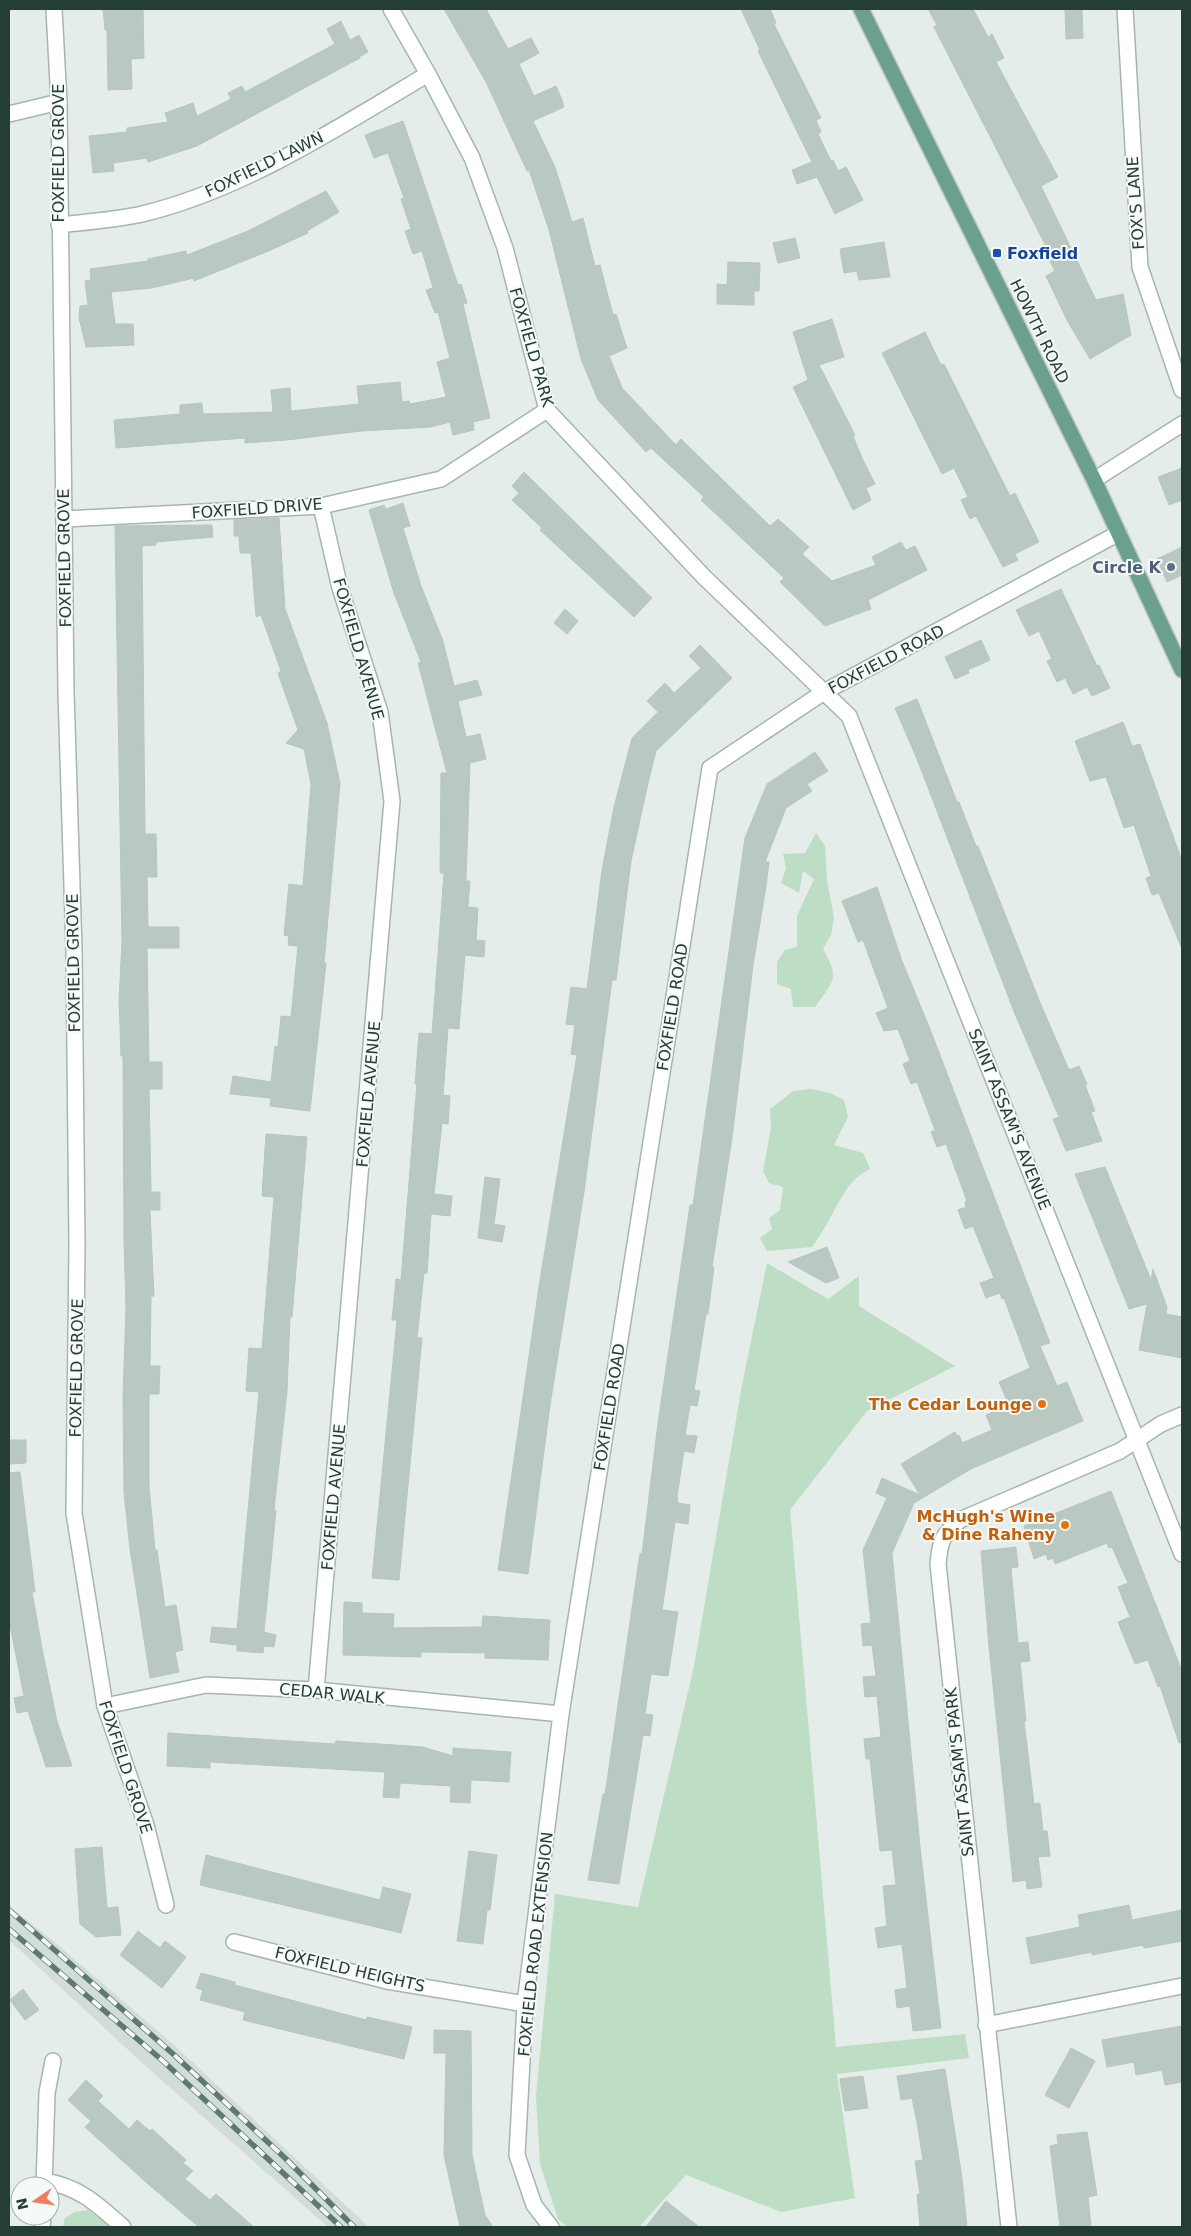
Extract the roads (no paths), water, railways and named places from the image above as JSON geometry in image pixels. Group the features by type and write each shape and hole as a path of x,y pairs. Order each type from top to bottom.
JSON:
{"main road":[{"name":"HOWTH ROAD","path":"861,9 1094,480 1182,670"}],"street":[{"name":"FOXFIELD GROVE","path":"54,9 59,102 58,226 75,1078 77,1244 74,1512 105,1706 146,1825 166,1905"},
{"name":"FOXFIELD PARK","path":"390,9 428,74 472,158 505,248 548,410 704,577 824,692"},
{"name":"FOX'S LANE","path":"1125,9 1140,267 1182,390"},
{"name":"FOXFIELD LAWN","path":"58,226 141,214 204,194 266,167 428,74"},
{"path":"9,114 59,102"},
{"name":"FOXFIELD DRIVE","path":"64,519 321,506 441,479 548,410"},
{"path":"1094,480 1182,424"},
{"name":"FOXFIELD AVENUE","path":"316,1690 392,801 380,712 340,588 321,506"},
{"name":"FOXFIELD ROAD","path":"561,1714 710,768 824,692 1119,532"},
{"name":"SAINT ASSAM'S AVENUE","path":"824,692 849,716 1138,1439 1182,1554"},
{"name":"SAINT ASSAM'S PARK","path":"1009,2227 938,1564 940,1548 945,1532 960,1520 1120,1451 1161,1424 1182,1415"},
{"name":"CEDAR WALK","path":"105,1706 206,1685 316,1690 561,1714"},
{"name":"FOXFIELD ROAD EXTENSION","path":"551,2227 534,2204 518,2155 525,2004 561,1714"},
{"name":"FOXFIELD HEIGHTS","path":"234,1942 387,1981 525,2004"},
{"path":"986,2024 1182,1986"},
{"path":"44,2176 47,2093 53,2061"},
{"path":"60,2184 66,2184 93,2201 123,2227"}],"railway":[{"path":"9,1910 172,2053 285,2158 354,2227"},
{"path":"9,1929 163,2061 341,2227"}],"place":[{"name":"Foxfield","path":"997,253"},
{"name":"Circle K","path":"1171,567"},
{"name":"The Cedar Lounge","path":"1042,1404"},
{"name":"McHugh's Wine & Dine Raheny","path":"1065,1525"}]}
